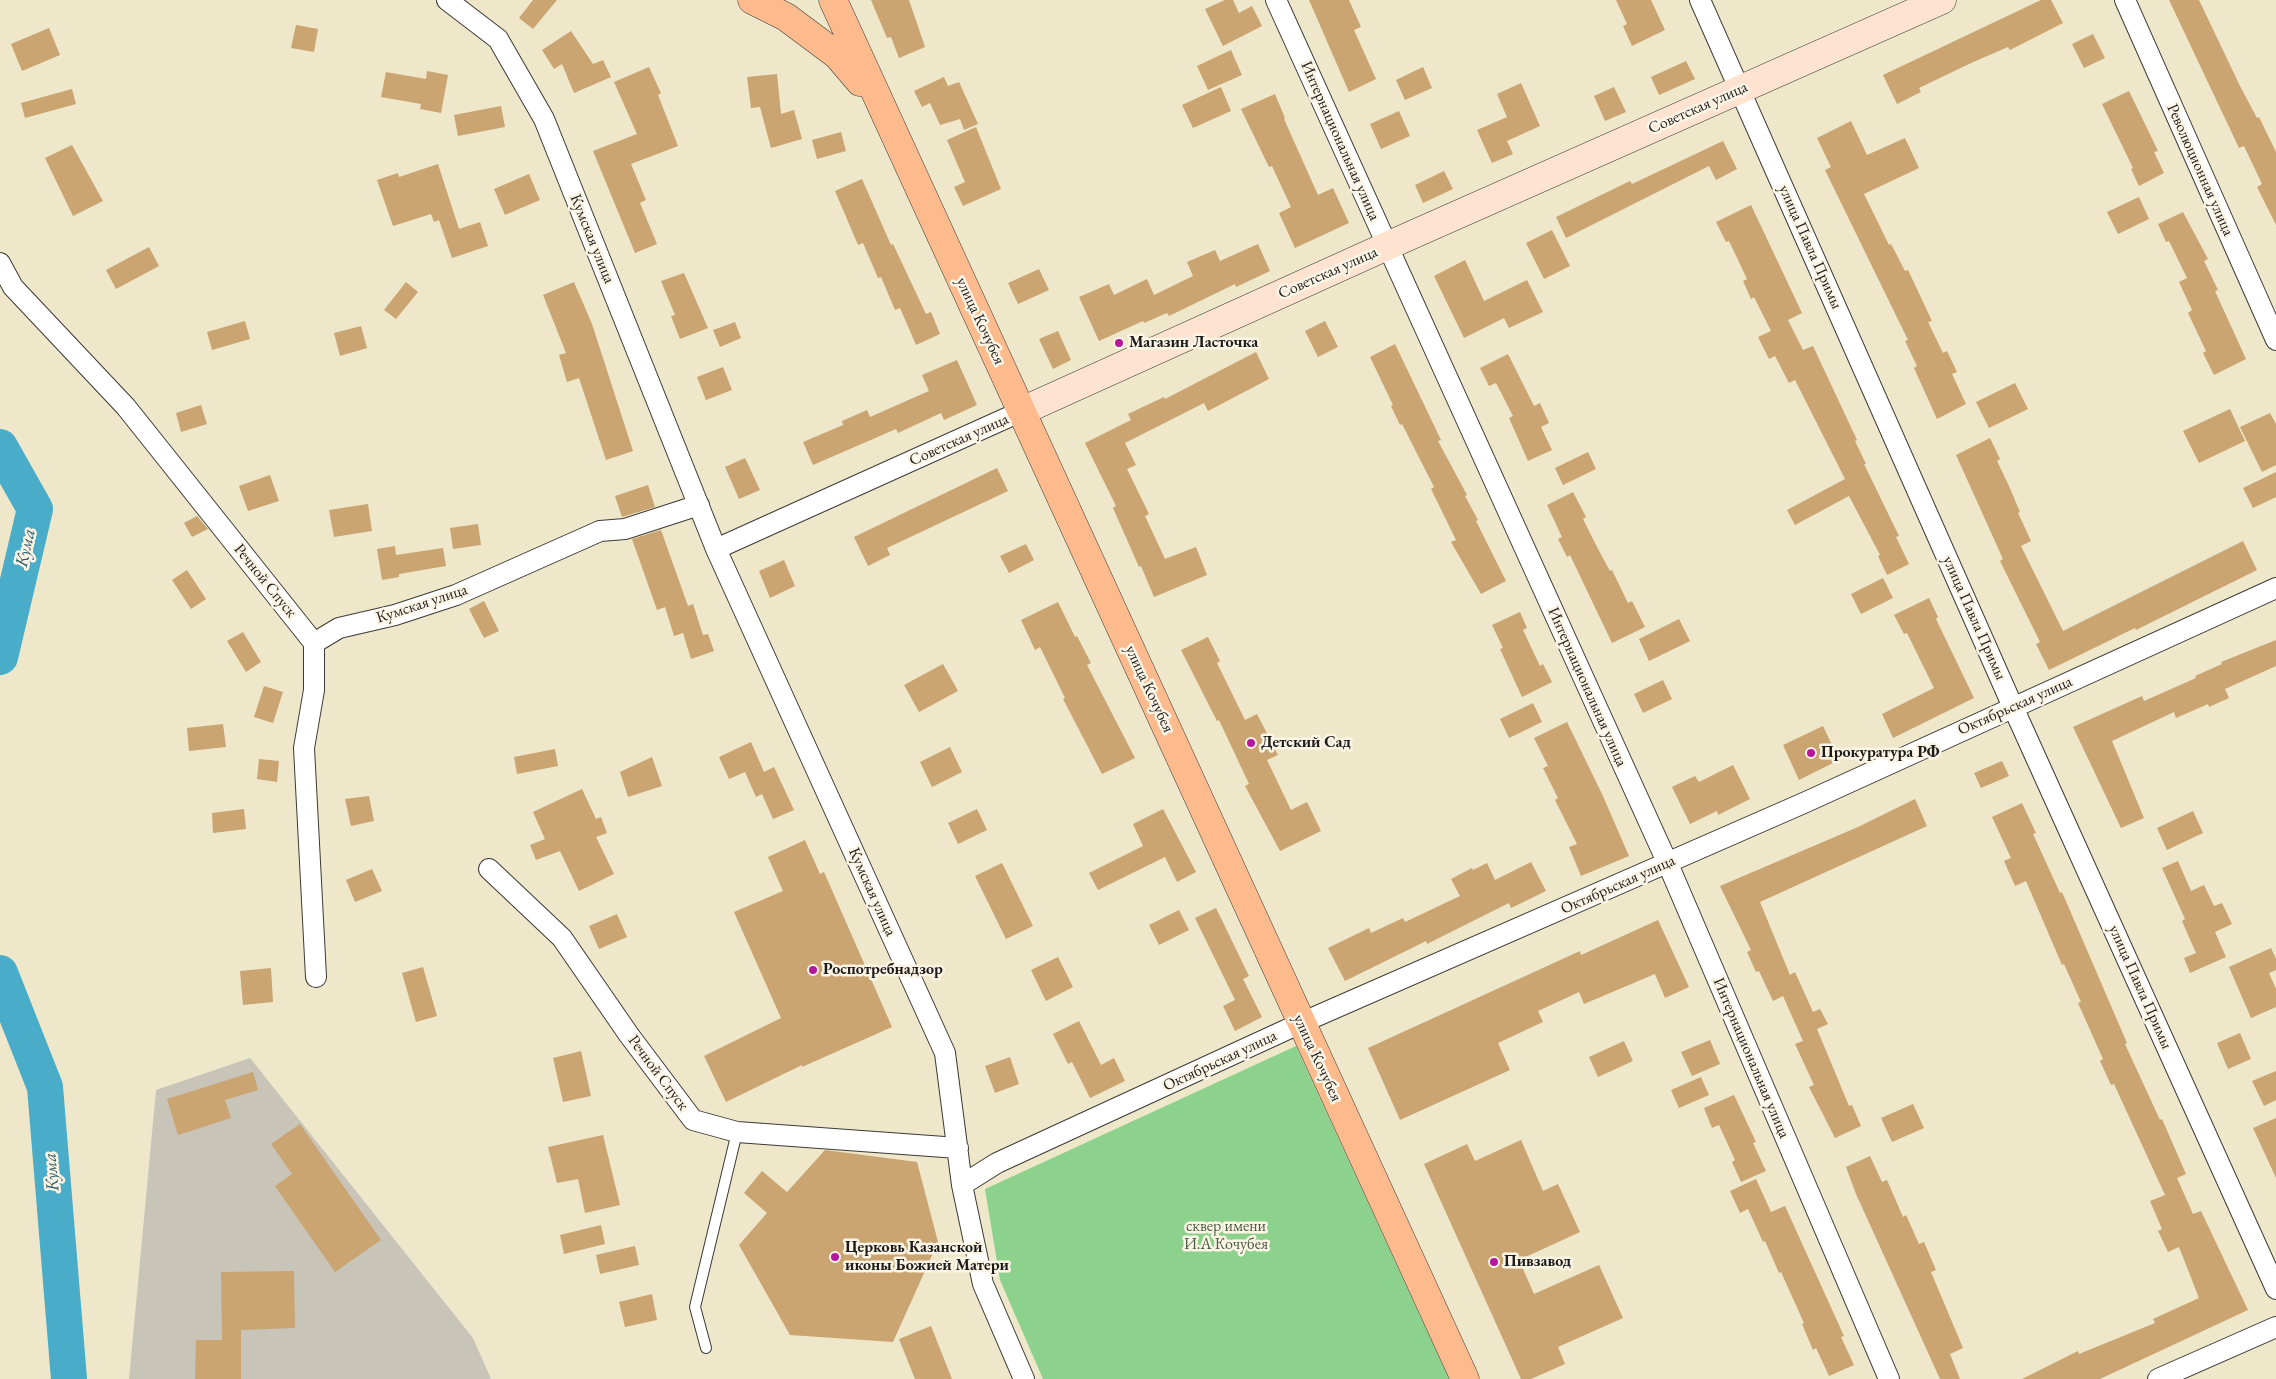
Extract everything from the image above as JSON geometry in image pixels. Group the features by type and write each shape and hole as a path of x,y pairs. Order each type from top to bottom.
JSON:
{"main road":[{"path":"752,0 789,9 837,55 883,111"},
{"name":"улица Кочубея","path":"833,0 1464,1379"}],"street":[{"name":"Кумская улица","path":"447,0 498,39 544,119 716,549 945,1053 962,1185 983,1284 1024,1379"},
{"name":"Интернациональная улица","path":"1276,0 1668,864 1889,1379"},
{"name":"улица Павла Примы","path":"1700,0 2013,707 2276,1289"},
{"name":"Советская улица","path":"716,549 1387,246 1942,0"},
{"name":"Революционная улица","path":"2125,0 2276,340"},
{"name":"Речной Спуск","path":"0,263 13,286 126,407 314,643"},
{"name":"Кумская улица","path":"314,643 339,628 395,615 456,595 587,535 600,531 625,529 699,505"},
{"name":"Октябрьская улица","path":"962,1185 997,1163 1301,1024 1668,864 2276,588"},
{"path":"314,643 314,690 304,748 316,977"},
{"name":"Речной Спуск","path":"489,869 562,938 629,1035 693,1120 737,1132 958,1148"},
{"path":"2158,1379 2276,1327"}],"lane":[{"path":"706,1348 695,1307 737,1132"}],"shaded area":[{"path":"250,1058 473,1338 491,1379 129,1379 156,1090"}],"green space":[{"name":"сквер имени И.А Кочубея","path":"1296,1046 1449,1379 1043,1379 1000,1280 985,1189"}],"building":[{"path":"533,0 557,0 533,29 519,18"},
{"path":"871,0 909,0 925,47 899,58 891,37 887,38"},
{"path":"1225,0 1233,0 1239,13 1252,6 1262,26 1223,46 1205,9"},
{"path":"1309,0 1349,0 1361,27 1354,30 1376,79 1349,92"},
{"path":"1616,0 1651,0 1665,30 1632,46 1623,26 1627,24"},
{"path":"2041,0 2051,0 2063,23 2010,50 2008,47 1919,88 1921,92 1897,104 1883,75"},
{"path":"2169,0 2199,0 2240,86 2257,118 2259,117 2276,152 2276,225 2257,187 2262,184 2244,146 2239,148"},
{"path":"296,25 318,29 314,52 291,48"},
{"path":"49,28 60,55 22,71 11,44"},
{"path":"571,31 593,64 603,60 611,77 574,93 562,64 554,69 542,50"},
{"path":"2093,34 2105,58 2084,68 2072,44"},
{"path":"1231,50 1242,75 1208,90 1197,66"},
{"path":"1686,61 1695,79 1659,95 1651,77"},
{"path":"649,67 661,93 658,95 678,146 631,164 646,200 640,203 657,244 635,253 593,151 637,134 614,82"},
{"path":"1423,67 1432,88 1405,100 1396,80"},
{"path":"427,71 448,75 441,113 420,109 421,104 381,97 386,72 426,79"},
{"path":"777,74 781,114 794,110 802,139 771,148 760,107 751,108 747,77"},
{"path":"944,77 948,86 959,82 978,124 964,130 960,119 940,125 930,103 922,107 914,91"},
{"path":"1521,83 1540,126 1507,141 1513,154 1492,163 1477,130 1507,117 1497,94"},
{"path":"1221,87 1231,111 1193,128 1182,105"},
{"path":"1614,87 1626,112 1605,121 1594,96"},
{"path":"72,89 76,104 25,118 21,103"},
{"path":"2129,91 2158,151 2154,152 2164,173 2139,186 2131,169 2133,168 2102,104"},
{"path":"1275,94 1284,119 1318,195 1333,188 1349,223 1295,248 1279,213 1291,207 1272,166 1269,167 1241,109"},
{"path":"501,106 505,127 458,136 454,115"},
{"path":"1399,111 1410,136 1381,149 1370,124"},
{"path":"1851,121 1867,155 1905,138 1919,168 1864,194 1889,245 1891,244 1905,271 1908,270 1932,321 1928,322 1943,353 1947,351 1957,372 1952,374 1966,404 1937,419 1914,368 1917,366 1905,341 1908,340 1825,170 1831,167 1817,138"},
{"path":"976,127 1001,189 963,206 954,187 965,182 947,140"},
{"path":"841,132 846,151 817,159 812,140"},
{"path":"1723,141 1737,169 1716,180 1709,166 1566,238 1556,217 1630,181 1632,184"},
{"path":"72,145 103,201 73,216 45,158"},
{"path":"438,164 459,229 480,222 488,246 452,258 439,220 434,222 431,214 393,226 377,180 398,173 399,177"},
{"path":"1444,171 1453,189 1423,203 1415,185"},
{"path":"529,174 540,200 505,215 494,189"},
{"path":"862,179 891,245 893,244 926,314 931,312 940,334 916,345 900,308 895,310 881,277 878,278 863,243 858,245 835,191"},
{"path":"2139,197 2149,219 2118,234 2107,212"},
{"path":"1751,205 1802,313 1788,320 1803,350 1813,346 1857,440 1855,441 1866,464 1864,464 1899,536 1896,537 1909,564 1887,575 1878,556 1880,555 1849,496 1795,525 1787,510 1845,479 1795,380 1789,383 1775,356 1769,359 1758,337 1771,331 1754,297 1751,299 1743,281 1747,279 1729,241 1726,242 1716,222"},
{"path":"2183,212 2208,259 2204,261 2218,290 2215,291 2246,359 2214,375 2203,353 2206,351 2188,313 2192,310 2179,282 2187,278 2169,241 2166,242 2158,224"},
{"path":"1552,230 1570,266 1544,279 1526,243"},
{"path":"1258,244 1270,271 1236,287 1235,284 1169,316 1167,313 1144,323 1143,321 1099,341 1079,297 1109,284 1114,295 1147,279 1154,295 1193,276 1187,262 1215,250 1220,261"},
{"path":"149,247 159,266 116,289 106,270"},
{"path":"1465,260 1484,301 1527,280 1543,312 1509,328 1504,318 1464,338 1434,276"},
{"path":"1039,269 1049,290 1018,304 1008,283"},
{"path":"684,273 708,328 680,339 671,316 675,315 661,281"},
{"path":"406,282 418,292 396,319 384,310"},
{"path":"574,282 592,324 633,451 606,460 579,378 567,382 559,355 566,353 543,295"},
{"path":"245,321 250,339 212,350 207,332"},
{"path":"1325,321 1338,347 1318,357 1305,331"},
{"path":"735,322 741,338 720,347 713,330"},
{"path":"361,326 367,348 340,356 334,333"},
{"path":"1058,331 1071,360 1053,369 1039,339"},
{"path":"1395,344 1441,440 1438,441 1467,495 1465,496 1478,520 1476,521 1506,581 1481,594 1451,542 1456,540 1431,489 1434,487 1402,424 1400,425 1391,406 1393,405 1370,357"},
{"path":"1256,352 1269,379 1208,411 1204,403 1125,443 1136,465 1127,469 1149,514 1145,516 1165,559 1196,547 1207,575 1154,597 1113,508 1116,506 1085,443 1131,420 1128,414 1164,397 1165,399"},
{"path":"1508,354 1534,406 1540,403 1549,423 1541,427 1552,450 1528,461 1509,418 1513,416 1496,383 1489,386 1480,368"},
{"path":"957,360 977,405 944,420 941,413 898,433 896,429 813,465 803,442 843,425 842,421 867,410 870,417 929,391 922,375"},
{"path":"723,367 732,390 706,400 697,377"},
{"path":"2015,383 2028,409 1989,428 1976,402"},
{"path":"201,405 207,424 181,432 176,413"},
{"path":"2230,409 2245,441 2199,463 2183,431"},
{"path":"2270,413 2276,424 2276,465 2262,472 2240,427"},
{"path":"1990,438 2000,459 1997,461 2031,541 2021,546 2063,631 2243,541 2257,570 2136,630 2135,628 2049,670 2036,644 2040,642 2000,561 2003,559 1956,455"},
{"path":"1588,452 1596,469 1563,485 1555,468"},
{"path":"745,458 760,490 739,499 725,467"},
{"path":"997,468 1008,491 887,548 890,555 868,566 854,537"},
{"path":"2276,472 2276,497 2253,508 2243,488"},
{"path":"270,475 279,501 248,511 239,486"},
{"path":"648,485 655,507 622,517 615,496"},
{"path":"1573,492 1586,517 1583,519 1597,547 1610,571 1612,570 1628,603 1632,601 1645,627 1612,643 1570,555 1567,557 1558,539 1562,537 1547,505"},
{"path":"368,504 372,531 334,537 329,510"},
{"path":"197,516 208,529 192,537 184,523"},
{"path":"478,524 481,545 453,549 450,528"},
{"path":"661,530 688,606 693,604 703,635 708,634 714,651 691,659 683,633 674,636 665,607 657,610 632,539"},
{"path":"1026,544 1034,560 1009,573 1000,556"},
{"path":"395,546 396,555 443,548 446,566 399,574 399,577 382,580 377,549"},
{"path":"784,560 795,586 770,598 759,571"},
{"path":"187,570 206,599 191,609 172,580"},
{"path":"1883,578 1893,598 1861,614 1851,594"},
{"path":"1929,598 1938,617 1936,619 1974,698 1893,738 1882,714 1934,688 1907,633 1904,634 1894,615"},
{"path":"484,601 499,631 484,638 469,609"},
{"path":"1058,602 1075,637 1077,636 1091,663 1087,665 1135,758 1102,774 1063,699 1065,698 1040,647 1035,650 1021,620"},
{"path":"1520,612 1527,628 1523,630 1540,666 1543,664 1552,682 1522,697 1500,649 1503,648 1492,625"},
{"path":"1679,619 1690,641 1649,661 1639,639"},
{"path":"243,632 261,662 246,672 227,641"},
{"path":"1208,637 1220,661 1217,663 1245,720 1257,714 1278,755 1267,760 1291,810 1307,802 1321,831 1280,851 1245,786 1249,784 1219,720 1217,721 1181,650"},
{"path":"2276,640 2276,666 2225,689 2229,698 2209,707 2208,704 2176,718 2174,712 2112,741 2144,818 2121,828 2073,727 2142,696 2144,701 2196,678 2195,676 2222,664 2221,662"},
{"path":"943,664 958,691 919,712 904,685"},
{"path":"1663,680 1672,699 1643,713 1634,694"},
{"path":"264,686 283,692 273,723 254,717"},
{"path":"1533,703 1542,722 1509,738 1500,719"},
{"path":"1567,722 1602,794 1629,856 1581,876 1569,847 1577,844 1555,800 1558,798 1543,768 1548,766 1534,738"},
{"path":"223,724 226,747 189,751 187,728"},
{"name":"Прокуратура РФ","path":"1823,726 1839,760 1799,780 1783,745"},
{"path":"751,742 764,772 774,767 794,810 773,819 762,794 756,797 745,772 729,779 719,757"},
{"path":"950,747 962,772 932,787 920,762"},
{"path":"555,749 558,766 517,774 514,757"},
{"path":"652,757 662,786 628,797 620,772"},
{"path":"259,759 279,761 277,782 257,779"},
{"path":"2002,761 2009,776 1981,788 1974,773"},
{"path":"1733,765 1750,799 1718,815 1717,811 1690,824 1672,787 1695,776 1699,782"},
{"path":"582,789 596,819 601,817 607,833 596,837 614,874 579,891 560,851 536,860 530,845 545,839 533,812"},
{"path":"369,796 374,821 351,826 345,799"},
{"path":"1915,799 1927,826 1760,902 1790,975 1795,972 1813,1012 1820,1009 1828,1024 1817,1029 1849,1106 1852,1105 1861,1126 1835,1138 1809,1087 1814,1085 1795,1044 1803,1041 1783,996 1773,1001 1759,971 1756,972 1747,952 1751,950 1720,886 1858,827"},
{"path":"2022,803 2036,833 2033,834 2060,893 2062,892 2127,1043 2125,1044 2160,1120 2162,1119 2186,1174 2177,1178 2193,1214 2201,1211 2248,1310 2100,1379 2022,1379 2078,1351 2079,1354 2155,1323 2153,1319 2199,1298 2179,1247 2168,1252 2158,1231 2162,1229 2150,1201 2165,1195 2114,1084 2111,1085 2100,1061 2103,1059 2078,1003 2081,1002 2064,964 2062,965 2026,881 2015,886 2004,861 2011,858 1992,817"},
{"path":"244,809 246,829 213,833 212,813"},
{"path":"977,809 987,830 958,844 948,823"},
{"path":"1163,809 1196,872 1177,882 1165,857 1098,890 1089,873 1143,846 1133,824"},
{"path":"2193,811 2203,833 2167,850 2157,828"},
{"name":"Роспотребнадзор","path":"805,840 820,874 824,872 892,1027 802,1067 802,1065 726,1102 704,1056 781,1018 734,912 783,891 768,857"},
{"path":"2178,861 2191,891 2204,885 2214,906 2222,903 2232,924 2215,932 2226,957 2190,973 2184,958 2196,953 2182,921 2185,919 2162,868"},
{"path":"1531,862 1546,891 1511,908 1509,903 1427,944 1426,941 1345,981 1328,948 1369,928 1371,933 1403,918 1405,922 1460,896 1451,879 1472,868 1473,870 1487,863 1495,880"},
{"path":"1002,863 1033,926 1006,939 975,876"},
{"path":"372,869 382,891 355,902 346,880"},
{"path":"1216,908 1249,976 1243,979 1262,1017 1235,1031 1223,1006 1235,1000 1195,918"},
{"path":"1179,910 1189,930 1159,945 1149,925"},
{"path":"617,914 627,937 599,949 589,926"},
{"path":"1658,920 1689,987 1665,998 1655,974 1584,1004 1579,992 1538,1011 1543,1022 1498,1043 1510,1070 1400,1120 1368,1048 1580,951 1581,955"},
{"path":"2271,948 2276,959 2276,970 2269,973 2276,989 2276,1007 2251,1018 2229,967"},
{"path":"1058,957 1073,987 1046,1001 1031,970"},
{"path":"423,967 437,1016 416,1022 402,973"},
{"path":"271,968 273,1002 243,1005 240,971"},
{"path":"1079,1021 1101,1065 1114,1058 1125,1081 1090,1098 1072,1062 1068,1064 1053,1034"},
{"path":"2240,1033 2251,1059 2228,1069 2217,1043"},
{"path":"1710,1040 1720,1064 1692,1076 1681,1052"},
{"path":"1624,1041 1633,1061 1598,1077 1589,1057"},
{"path":"581,1051 591,1096 563,1102 553,1058"},
{"path":"1010,1057 1019,1084 995,1093 985,1066"},
{"path":"2276,1071 2276,1100 2264,1106 2252,1081"},
{"path":"253,1072 258,1090 225,1100 231,1118 178,1135 167,1099"},
{"path":"1701,1077 1709,1095 1679,1108 1671,1090"},
{"path":"1734,1095 1756,1142 1753,1143 1766,1171 1741,1182 1732,1162 1735,1160 1719,1125 1712,1128 1704,1108"},
{"path":"1913,1104 1924,1128 1892,1142 1881,1118"},
{"path":"2276,1118 2276,1178 2253,1128"},
{"path":"300,1124 381,1240 335,1272 275,1186 292,1174 271,1144"},
{"path":"603,1135 620,1205 585,1213 578,1179 557,1183 548,1147"},
{"name":"Пивзавод","path":"1521,1140 1543,1191 1558,1184 1580,1232 1519,1260 1534,1294 1599,1265 1623,1318 1558,1347 1565,1364 1531,1379 1521,1379 1424,1164 1467,1144 1475,1161"},
{"path":"825,1150 917,1162 938,1242 893,1342 790,1335 739,1245 767,1213 744,1193 762,1171 787,1192"},
{"path":"1870,1156 1882,1182 1887,1180 1903,1217 1906,1215 1919,1244 1924,1242 1936,1270 1931,1272 1963,1348 1950,1354 1960,1379 1940,1379 1856,1194 1846,1167"},
{"path":"1756,1179 1771,1212 1785,1206 1844,1336 1841,1337 1854,1365 1829,1376 1816,1348 1813,1350 1802,1324 1804,1323 1781,1272 1779,1273 1748,1209 1740,1213 1730,1191"},
{"path":"601,1225 605,1244 564,1254 560,1235"},
{"path":"635,1246 639,1265 600,1274 596,1255"},
{"path":"294,1271 295,1328 241,1330 241,1379 195,1379 196,1340 222,1340 221,1272"},
{"path":"652,1294 657,1320 625,1327 619,1302"},
{"path":"931,1326 952,1379 915,1379 899,1339"}],"waterway":[{"name":"Кума","path":"0,447 35,509 0,657"},
{"name":"Кума","path":"0,973 45,1087 69,1379"}],"place":[{"name":"Магазин Ласточка","path":"1119,343"},
{"name":"Детский Сад","path":"1251,743"},
{"name":"Прокуратура РФ","path":"1811,753"},
{"name":"Роспотребнадзор","path":"813,970"},
{"name":"Церковь Казанской иконы Божией Матери","path":"835,1257"},
{"name":"Пивзавод","path":"1494,1262"}]}
